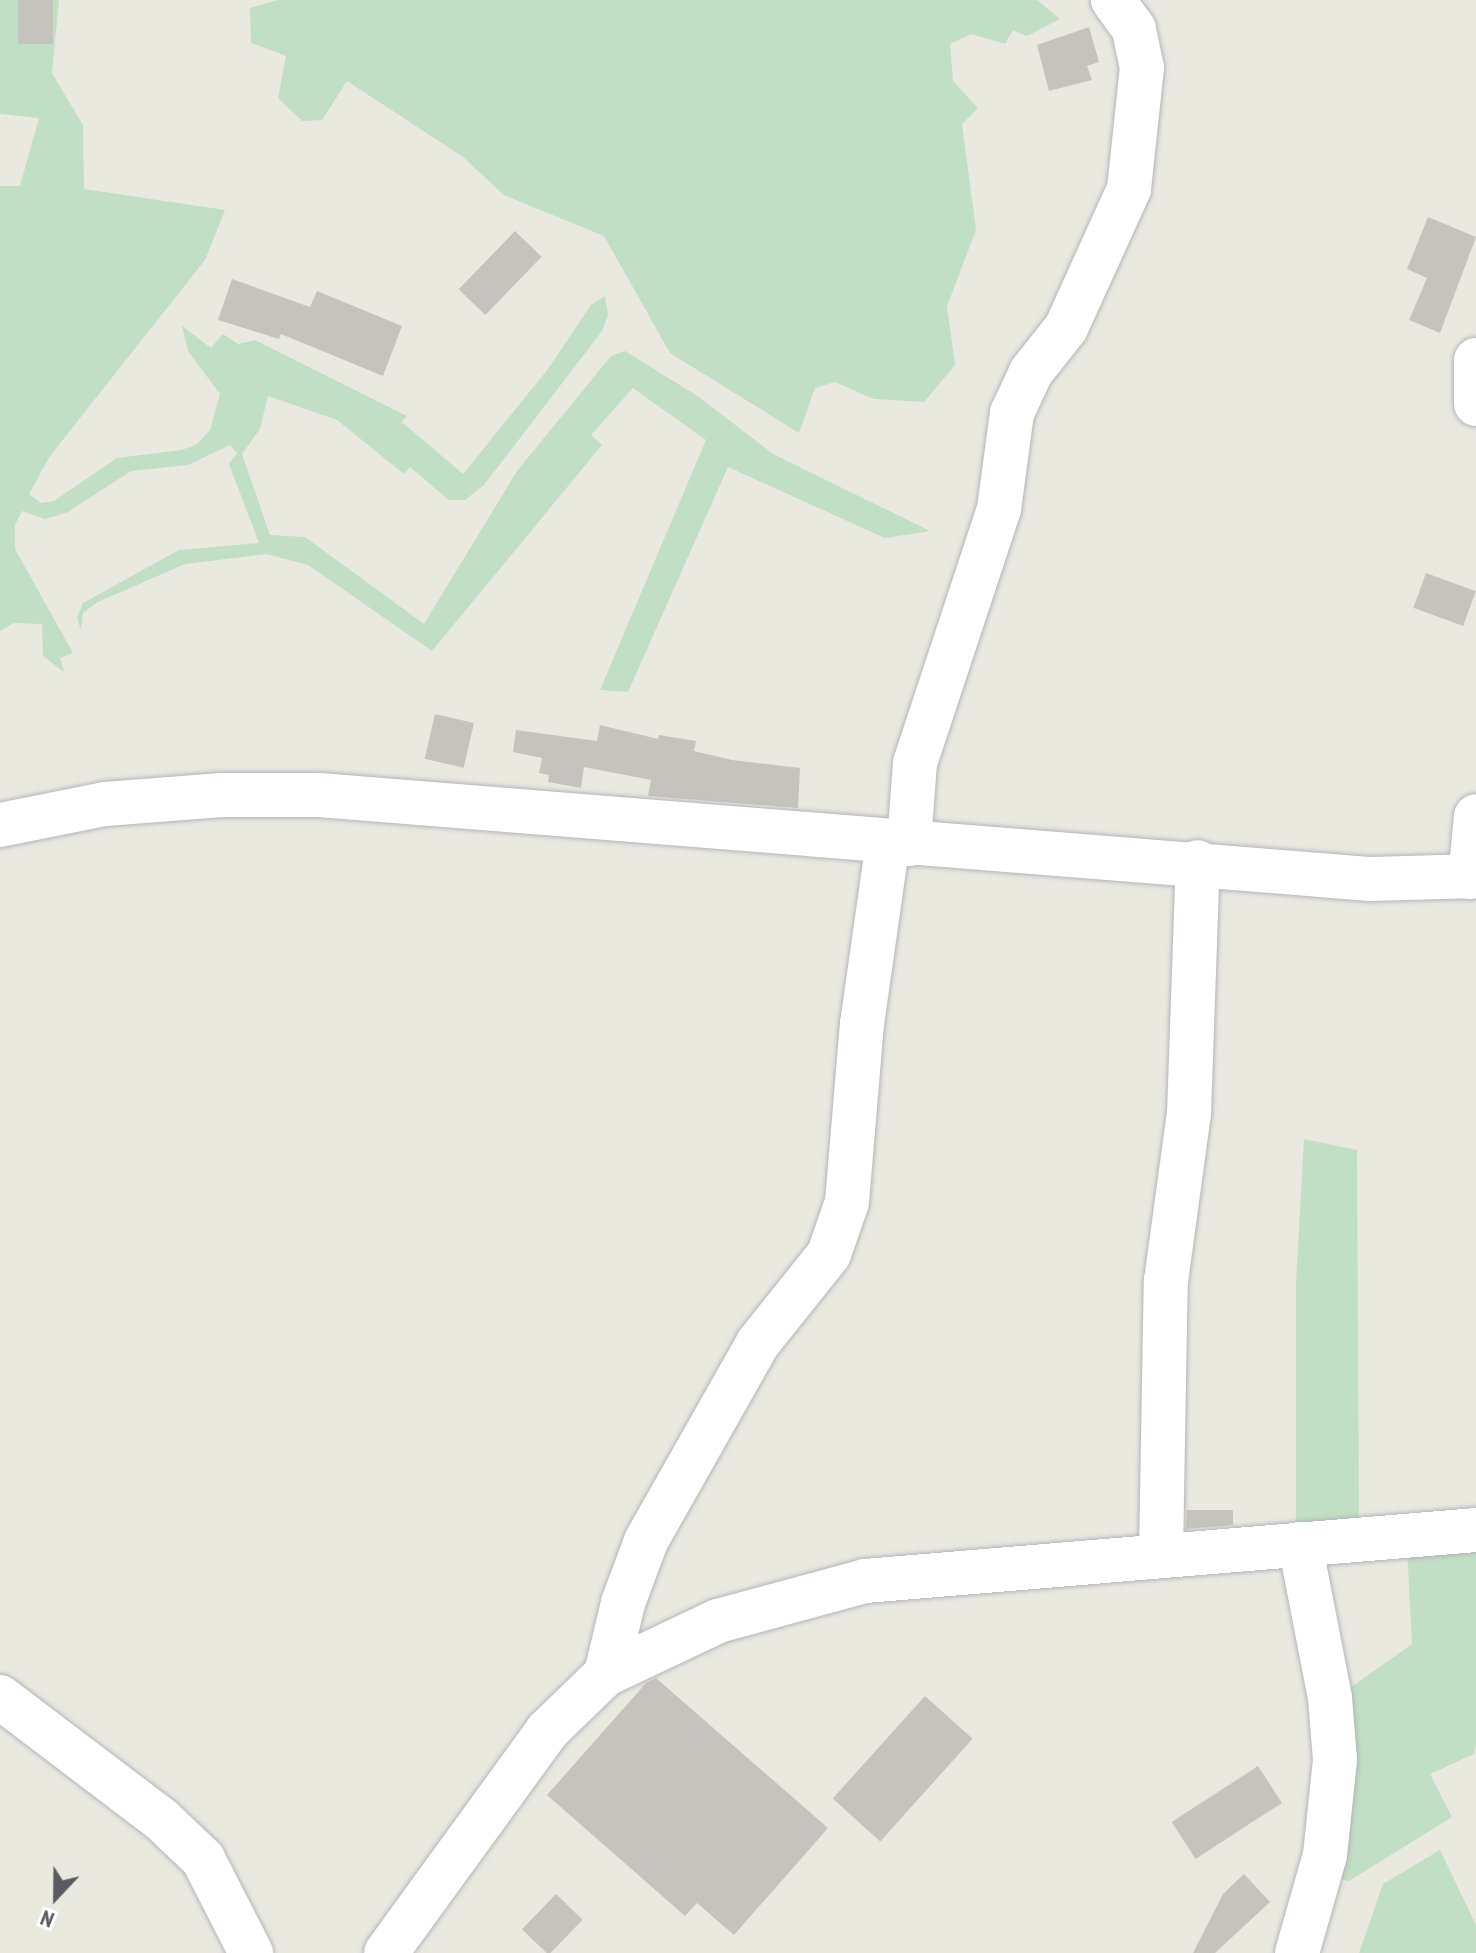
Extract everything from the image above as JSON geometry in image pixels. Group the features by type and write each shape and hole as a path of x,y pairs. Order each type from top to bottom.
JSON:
{"street":[{"path":"606,1674 623,1603 646,1541 758,1343 829,1254 842,1215 898,843 915,763 999,509 1012,413 1031,372 1066,328 1129,189 1142,68 1134,29 1113,0"},
{"path":"1476,360 1476,404"},
{"path":"0,825 105,804 222,795 319,795 898,843 1198,862 1371,879 1473,876 1476,816"},
{"path":"1161,1554 1166,1281 1189,1114 1198,862"},
{"path":"386,1953 547,1731 606,1674 718,1621 865,1581 1476,1530"},
{"path":"1297,1953 1325,1855 1335,1760 1330,1698 1300,1544"},
{"path":"0,1697 161,1819 203,1859 251,1953"}],"green space":[{"path":"0,0 59,0 52,73 83,125 84,189 225,210 205,260 50,456 29,494 41,503 54,501 117,458 182,450 197,444 210,430 220,394 188,351 182,326 211,348 223,334 238,344 255,340 407,416 402,422 463,474 548,369 591,305 605,296 608,315 602,331 484,485 465,500 449,500 410,467 404,474 337,420 268,396 260,429 242,454 270,535 305,537 424,624 517,471 611,356 625,351 699,397 773,454 930,531 885,538 728,467 628,692 600,690 706,440 633,388 591,435 602,445 432,651 308,565 267,554 185,564 98,602 83,613 81,630 77,618 83,603 179,550 259,543 229,464 237,453 230,445 188,465 131,471 68,512 45,519 22,511 15,525 15,549 73,653 60,658 64,672 43,656 42,624 14,623 0,631 0,186 20,186 39,118 0,114"},
{"path":"278,0 1037,0 1060,19 1027,36 1013,30 1005,44 971,34 950,44 953,81 978,108 962,124 976,230 947,306 955,365 924,402 874,399 835,382 815,388 799,433 670,353 604,236 504,195 463,157 347,81 322,120 302,121 278,98 286,56 251,43 250,8"},
{"path":"1304,1139 1357,1150 1359,1529 1296,1533 1296,1283"},
{"path":"1476,1538 1476,1744 1474,1754 1430,1774 1452,1817 1349,1881 1336,1878 1340,1695 1412,1644 1407,1548"},
{"path":"1440,1850 1476,1925 1476,1953 1359,1953 1383,1884"}],"building":[{"path":"18,0 53,0 53,44 18,44"},
{"path":"1089,27 1099,62 1087,66 1092,80 1049,91 1037,45"},
{"path":"1428,217 1476,237 1440,333 1409,320 1427,278 1407,269"},
{"path":"515,231 542,257 485,315 459,289"},
{"path":"232,279 310,307 317,291 402,326 383,376 281,334 279,339 218,320"},
{"path":"1426,573 1476,591 1463,626 1413,608"},
{"path":"435,714 474,723 464,768 425,759"},
{"path":"600,725 658,739 659,735 696,741 694,751 732,760 800,768 798,808 648,796 651,780 584,767 581,788 548,782 549,775 539,773 542,758 513,752 516,730 597,741"},
{"path":"1187,1510 1233,1510 1233,1525 1186,1529"},
{"path":"656,1678 828,1828 734,1935 697,1903 685,1916 547,1795 646,1683"},
{"path":"925,1696 973,1739 880,1841 833,1799"},
{"path":"1258,1766 1282,1803 1196,1859 1172,1822"},
{"path":"1244,1874 1270,1902 1215,1953 1193,1953 1223,1894"},
{"path":"556,1894 583,1920 550,1953 547,1953 522,1929"}]}
